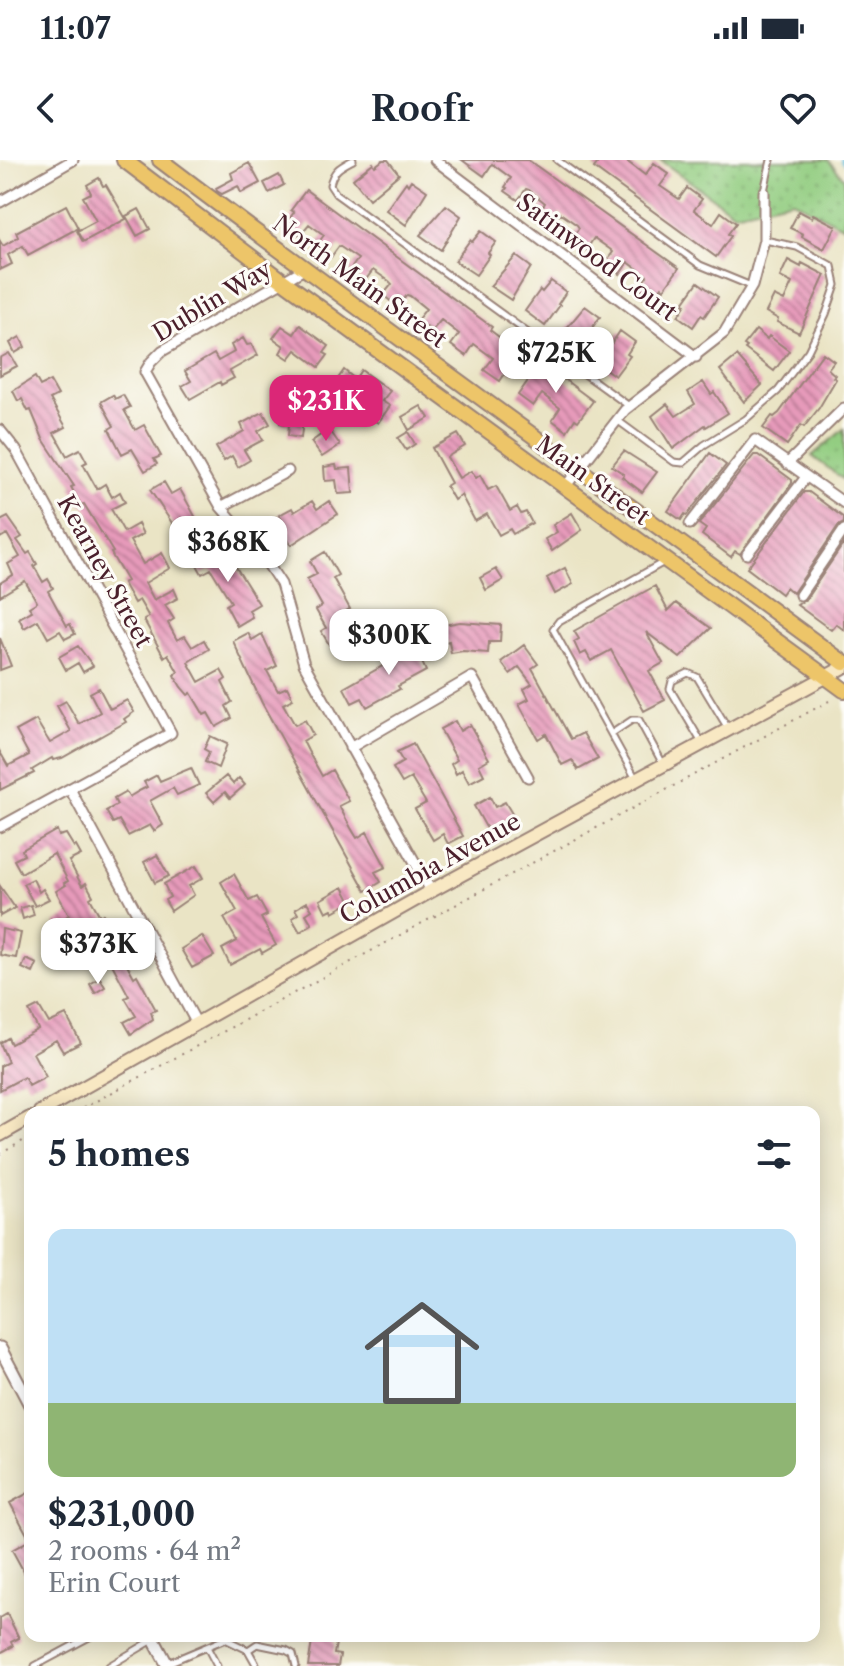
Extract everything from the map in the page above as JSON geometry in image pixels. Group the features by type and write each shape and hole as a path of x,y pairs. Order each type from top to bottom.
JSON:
{"main road":[{"name":"Main Street","path":"124,160 283,281 844,690"},
{"name":"North Main Street","path":"160,160 304,269 580,467 844,665"},
{"name":"Columbia Avenue","path":"51,1106 431,891 844,665"},
{"path":"0,1135 24,1121"}],"street":[{"path":"0,202 73,160"},
{"name":"Satinwood Court","path":"435,160 696,357"},
{"path":"565,487 630,406 724,333 752,286 764,240 764,192"},
{"name":"Dublin Way","path":"221,507 145,372 162,351 304,269"},
{"path":"787,464 844,408"},
{"name":"Kearney Street","path":"0,430 16,450 171,733 70,789"},
{"path":"690,524 755,440 844,503"},
{"path":"288,471 221,507 258,549 281,584 304,664 431,891"},
{"path":"747,554 806,477"},
{"path":"800,595 844,530"},
{"path":"350,748 472,677 528,777"},
{"path":"0,827 70,789 197,1024"},
{"path":"2,1355 24,1394"},
{"path":"155,1642 168,1665"}],"lane":[{"path":"353,160 337,168 332,176 330,185 336,194 630,406"},
{"path":"557,160 700,265 752,286"},
{"path":"764,192 771,160"},
{"path":"617,420 674,462 683,463 704,445 746,419 778,391 808,351 836,285 832,266 797,247 764,240"},
{"path":"637,780 553,629 559,621 666,561"},
{"path":"703,744 670,689 672,681 688,673 697,677 729,730"},
{"path":"611,734 632,720 639,720 663,765"},
{"path":"35,1666 80,1642"},
{"path":"109,1666 147,1642"},
{"path":"168,1665 218,1642"},
{"path":"231,1642 248,1650 257,1666"},
{"path":"248,1650 257,1644 286,1650 293,1654 296,1666"},
{"path":"207,1647 217,1666"}],"path":[{"path":"87,1106 829,701"},
{"path":"0,1154 24,1140"}],"green space":[{"path":"660,160 828,160 844,178 844,227 793,200 734,213"},
{"path":"844,429 844,480 812,456"}],"building":[{"path":"388,160 399,174 369,199 353,179 373,163 375,166"},
{"path":"462,160 528,160 679,268 654,298 639,288 647,276 628,262 620,274 605,263 613,252 611,250 594,238 586,250 571,239 579,228 577,225 560,213 552,225 537,214 545,203 529,190 526,189 518,200 505,191 511,178 492,164 484,176"},
{"path":"600,160 625,160 645,175 654,163 669,174 660,186 679,199 687,188 702,199 694,210 713,224 721,212 736,223 728,234 731,236 716,257 594,168"},
{"path":"249,163 260,183 241,193 238,186 222,194 217,191 216,188 233,179 231,173"},
{"path":"279,175 284,185 269,193 264,183"},
{"path":"99,178 126,219 83,242 77,231 96,221 83,197 91,193 87,185"},
{"path":"411,180 427,191 406,225 386,210 406,182 408,185"},
{"path":"306,190 492,327 490,330 503,340 505,336 527,352 512,372 508,369 500,381 484,370 493,358 474,344 466,356 451,345 459,334 441,320 432,331 417,320 426,309 410,296 407,295 398,307 383,295 392,284 389,281 373,270 364,282 349,271 358,259 339,246 331,257 316,246 324,235 309,224 300,235 286,224 294,212 291,210"},
{"path":"66,205 78,228 28,255 23,246 8,255 12,264 0,270 0,241 3,246 18,237 16,232"},
{"path":"446,205 461,216 441,250 420,235"},
{"path":"139,209 150,229 137,236 126,216"},
{"path":"799,211 812,218 813,214 836,226 824,249 790,228"},
{"path":"481,231 496,242 476,275 455,261 470,240 472,242"},
{"path":"516,256 531,267 511,300 490,286"},
{"path":"788,260 801,267 802,263 825,275 799,333 777,322 778,319 766,312 774,296 784,301 792,283 780,277"},
{"path":"551,281 566,292 545,326 525,311 540,290 542,292"},
{"path":"698,282 718,297 693,327 678,316"},
{"path":"585,306 600,317 580,351 560,336"},
{"path":"300,325 329,346 324,353 328,355 319,367 296,350 289,359 280,353 284,346 273,338 282,326 294,334"},
{"path":"756,330 789,351 774,371 745,349 747,347 744,345"},
{"path":"620,331 635,342 627,354 630,356 615,376 595,361"},
{"path":"20,337 25,347 15,353 10,343"},
{"path":"243,338 247,345 252,344 258,355 230,371 234,378 221,385 220,382 190,399 182,386 191,381 185,371 214,354 218,361 234,352 231,345"},
{"path":"9,353 17,366 0,375 0,358"},
{"path":"823,353 834,361 828,369 836,379 819,408 804,427 801,425 787,445 763,428 772,416 779,413"},
{"path":"737,356 762,385 744,402 720,370"},
{"path":"541,362 593,401 567,431 552,420 560,408 542,394 533,406 518,395"},
{"path":"344,370 355,379 361,370 390,391 382,401 390,406 378,423 369,417 373,412 335,383"},
{"path":"35,377 40,386 50,381 58,395 50,399 66,427 54,433 67,456 80,449 87,462 83,464 97,489 105,484 112,497 120,492 125,502 111,509 124,532 138,524 143,534 130,541 143,564 162,553 170,568 145,583 154,600 174,589 178,598 165,605 174,619 168,623 177,640 185,636 192,647 204,640 209,649 188,662 199,682 221,670 226,679 222,682 232,702 226,706 232,718 216,727 208,713 204,715 191,693 188,695 181,687 174,675 178,672 168,654 164,657 144,620 149,617 139,600 134,603 123,583 127,581 113,552 84,504 81,505 71,487 74,486 43,439 31,410 28,411 22,399 18,401 13,391"},
{"path":"703,382 728,413 705,425 673,449 652,416 667,404 676,416 695,404 688,392"},
{"path":"113,395 115,399 123,395 130,407 124,410 135,430 144,425 161,456 154,459 157,464 145,471 132,449 122,454 109,429 114,426 101,402"},
{"path":"421,406 429,418 409,430 402,417"},
{"path":"282,407 304,410 301,438 288,436 289,424 280,423"},
{"path":"263,412 270,424 258,431 263,440 244,450 250,460 238,467 232,456 224,461 216,447 244,431 241,424"},
{"path":"329,429 340,445 322,457 311,442"},
{"path":"408,432 415,444 406,450 398,438"},
{"path":"458,434 465,446 447,457 459,478 471,471 476,478 480,475 488,490 496,486 510,511 517,507 521,514 526,512 532,523 513,534 510,529 499,535 487,514 475,521 461,495 454,500 446,486 451,483 432,448"},
{"path":"624,451 657,472 642,492 612,466"},
{"path":"710,453 726,465 681,520 668,511"},
{"path":"754,455 792,480 792,483 740,554 735,551 731,557 702,535 706,529 699,524"},
{"path":"336,465 337,469 351,468 353,493 338,494 336,480 325,481 324,467"},
{"path":"164,482 171,494 180,489 197,520 190,524 193,528 180,535 150,490"},
{"path":"804,492 809,492 844,518 844,523 838,526 793,593 786,587 781,594 747,568"},
{"path":"312,501 317,509 329,501 338,514 291,545 280,525 284,523 279,515 292,508 294,512"},
{"path":"572,513 582,530 552,551 545,539 557,532 553,525"},
{"path":"8,517 22,537 17,540 37,564 34,566 43,582 48,579 53,588 48,591 67,626 70,624 75,634 65,639 60,631 48,638 38,620 24,628 19,618 32,611 29,607 37,602 25,581 0,596 0,583 13,575 8,564 20,557 7,534 0,538 0,521"},
{"path":"844,543 844,630 836,624 831,630 797,605 806,599"},
{"path":"205,547 209,555 220,549 229,566 234,564 259,604 249,610 252,617 237,626 226,605 231,602 211,569 202,574 191,554"},
{"path":"325,552 338,575 333,578 350,609 344,612 361,640 346,650 340,640 330,646 321,631 326,628 316,610 322,606 307,579 317,574 310,561"},
{"path":"565,568 573,584 555,594 547,578"},
{"path":"496,569 503,580 486,590 480,578"},
{"path":"655,586 668,611 676,603 711,628 680,658 646,632 663,663 649,671 665,700 644,711 611,650 591,661 586,652 580,655 574,642 579,639 574,631"},
{"path":"460,622 501,625 500,642 489,642 488,653 451,653 449,641 441,643 438,626"},
{"path":"248,633 252,640 262,634 277,666 267,671 278,691 287,687 293,699 283,704 295,725 305,720 313,735 303,741 308,751 322,776 332,770 349,801 339,806 351,828 357,838 367,832 386,867 375,872 381,882 366,891 262,703 233,641"},
{"path":"0,638 11,666 0,670"},
{"path":"419,642 428,657 421,660 426,671 367,707 362,698 352,703 344,688"},
{"path":"524,645 538,664 532,668 571,739 583,733 598,759 578,770 572,760 562,765 546,734 538,739 519,704 529,699 524,689 532,684 519,667 510,674 501,662"},
{"path":"78,646 93,666 83,672 78,663 66,670 59,657"},
{"path":"99,688 110,709 127,700 134,712 124,719 126,722 62,758 52,758 32,770 34,773 0,790 0,752 8,766 29,755 16,731 36,720 50,743 71,731 57,706 66,701 79,724 100,712 90,693"},
{"path":"455,721 460,731 470,725 489,759 479,765 484,775 469,783 462,770 456,774 451,764 457,760 440,729"},
{"path":"210,736 227,744 218,768 205,762 209,752 204,749"},
{"path":"413,744 463,836 448,844 443,834 433,840 415,809 426,803 411,778 402,783 393,768 403,762 397,752"},
{"path":"191,768 199,785 177,795 173,788 150,801 163,825 154,831 150,825 128,836 119,820 113,823 106,811 117,805 114,799 126,792 129,797 147,787 144,782 157,775 160,781"},
{"path":"226,776 233,784 239,778 245,785 230,798 225,792 214,802 206,793"},
{"path":"490,797 495,807 505,802 514,817 487,829 474,806"},
{"path":"57,830 59,836 66,834 81,855 69,861 82,886 86,883 93,896 90,898 100,916 103,914 118,945 121,944 127,957 124,959 134,977 137,975 156,1010 151,1012 153,1019 131,1034 124,1022 136,1016 125,998 129,996 96,934 84,940 75,924 61,932 55,923 69,915 56,891 68,881 54,854 21,873 14,860 24,855 22,850"},
{"path":"157,855 169,876 155,883 144,862"},
{"path":"196,866 203,878 189,886 194,895 171,911 165,900 170,897 164,884"},
{"path":"234,874 249,901 257,897 267,915 261,918 276,945 262,953 260,949 230,965 222,949 237,941 224,918 237,911 221,882"},
{"path":"33,879 39,892 43,889 49,899 35,906 23,884"},
{"path":"0,886 15,908 0,916"},
{"path":"343,887 351,902 333,912 332,909 326,912 320,900"},
{"path":"307,902 312,910 306,914 312,924 300,932 292,918 298,914 295,909"},
{"path":"31,905 34,915 23,919 20,908"},
{"path":"2,929 21,933 16,958 0,955"},
{"path":"202,936 214,956 192,968 181,949"},
{"path":"83,947 88,957 78,963 73,953"},
{"path":"26,959 37,964 33,973 22,968"},
{"path":"100,978 105,987 95,993 90,984"},
{"path":"39,1006 49,1023 66,1015 81,1043 63,1052 56,1040 33,1053 46,1077 29,1086 24,1077 0,1090 0,1066 8,1062 0,1043 8,1038 11,1044 38,1029 29,1011"},
{"path":"24,1495 24,1529 10,1503"},
{"path":"24,1543 24,1572 12,1550"},
{"path":"7,1614 19,1638 11,1642 13,1646 0,1653 0,1618"},
{"path":"312,1642 335,1642 334,1654 340,1655 338,1666 308,1666"}]}
